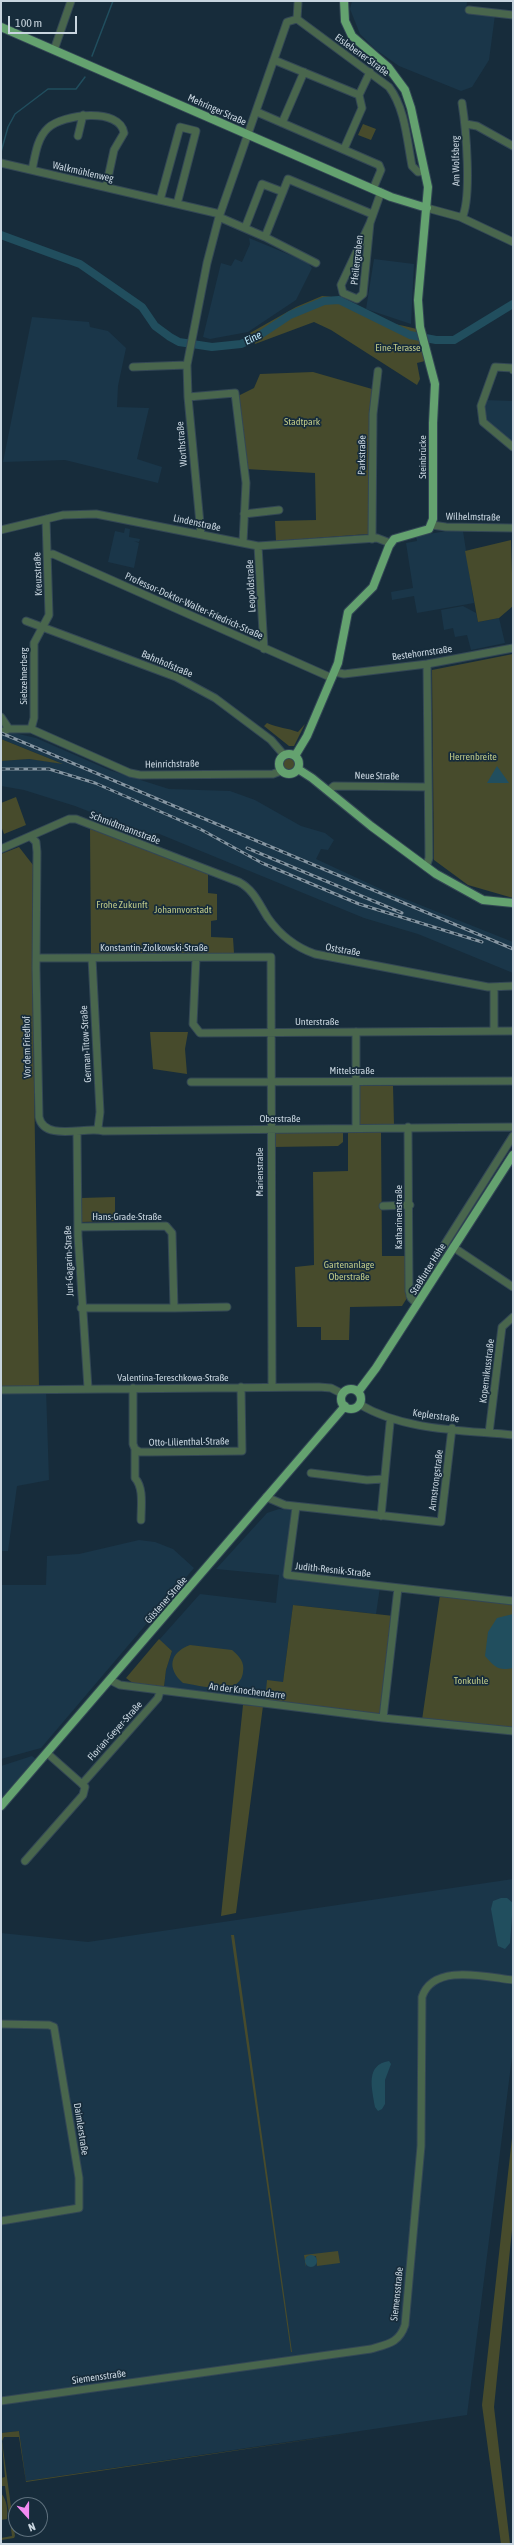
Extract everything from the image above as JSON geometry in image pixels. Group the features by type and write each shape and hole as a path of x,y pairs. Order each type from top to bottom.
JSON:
{"main road":[{"name":"Eislebener Straße","path":"344,1 345,21 352,36 388,67 405,90 411,108 428,192 418,275 421,330 435,388"},
{"name":"Mehringer Straße","path":"1,27 373,189 427,208"},
{"name":"Steinbrücke","path":"432,525 433,423 435,388"},
{"name":"Wilhelmstraße","path":"390,543 397,537 426,530 432,525"},
{"path":"295,756 333,675 340,656 348,612 373,587 390,543"},
{"path":"284,755 295,756 299,762 298,769 290,774 281,771 278,762 284,755"},
{"path":"298,769 426,867 478,898 494,903 513,903"},
{"name":"Staßfurter Höhe","path":"358,1392 417,1304 513,1155"},
{"path":"350,1390 358,1392 361,1398 360,1404 353,1408 345,1406 342,1400 343,1394 350,1390"},
{"name":"Güstener Straße","path":"1,1806 345,1406"}],"street":[{"path":"54,50 71,1"},
{"path":"298,3 297,20 287,22 220,215 245,228 265,236 316,263"},
{"path":"469,10 513,15"},
{"name":"Eislebener Straße","path":"297,20 389,87 397,99 412,166 418,172 424,171"},
{"path":"274,60 359,95"},
{"path":"282,124 304,72"},
{"path":"344,148 362,108 359,95 370,72"},
{"name":"Am Wolfsberg","path":"462,103 466,124 466,207 462,218"},
{"path":"257,112 282,124 344,148 381,167 373,189"},
{"path":"78,136 83,115"},
{"path":"32,170 37,147 48,127 58,120 83,115 115,120 123,128 124,133 114,150 106,187"},
{"path":"466,124 477,126 513,146"},
{"path":"160,200 180,127 196,131 177,204"},
{"name":"Walkmühlenweg","path":"1,163 220,215"},
{"path":"265,236 288,179 372,214"},
{"path":"245,228 262,184 283,192"},
{"name":"Pfeilergraben","path":"370,223 341,285 343,293 357,299 363,294 370,223 381,192"},
{"path":"427,208 462,218 513,242"},
{"name":"Worthstraße","path":"201,534 188,397 187,365 207,263 220,215"},
{"path":"133,367 187,365"},
{"path":"513,370 513,368 495,367 481,406 483,422 513,447"},
{"name":"Parkstraße","path":"372,539 373,414 378,371"},
{"path":"188,397 235,393 246,483 243,542"},
{"path":"244,514 279,510"},
{"name":"Lindenstraße","path":"1,530 63,515 96,514 258,546 382,538 390,543"},
{"name":"Kreuzstraße","path":"44,626 49,616 46,520"},
{"name":"Wilhelmstraße","path":"432,525 443,527 513,528"},
{"name":"Leopoldstraße","path":"258,546 264,649"},
{"name":"Professor-Doktor-Walter-Friedrich-Straße","path":"48,555 53,554 264,649 333,675"},
{"name":"Bahnhofstraße","path":"26,620 176,676 215,698 271,740 284,755"},
{"name":"Siebzehnerberg","path":"31,729 34,718 34,643 44,626"},
{"name":"Bestehornstraße","path":"333,675 427,664 513,648"},
{"path":"426,867 429,858 427,664"},
{"path":"1,718 5,730"},
{"name":"Heinrichstraße","path":"5,730 31,729 130,773 140,775 273,774 281,771"},
{"name":"Neue Straße","path":"328,791 334,786 428,787"},
{"name":"Schmidtmannstraße","path":"1,848 31,837 69,820 76,819 220,875"},
{"name":"Vor dem Friedhof","path":"31,837 36,842 37,852 39,1117 41,1124 49,1130"},
{"name":"Oststraße","path":"220,875 239,882 251,890 273,924 295,945 314,954 494,987 513,986"},
{"name":"Konstantin-Ziolkowski-Straße","path":"37,958 270,957"},
{"name":"Marienstraße","path":"270,957 272,1387"},
{"name":"German-Titow-Straße","path":"92,958 100,1112 98,1128"},
{"name":"Unterstraße","path":"196,958 192,1024 197,1031 513,1031"},
{"path":"494,987 494,1031"},
{"path":"356,1032 356,1128"},
{"name":"Mittelstraße","path":"191,1082 513,1081"},
{"name":"Katharinenstraße","path":"408,1127 410,1296"},
{"name":"Oberstraße","path":"49,1130 77,1133 98,1128 103,1131 270,1128 513,1127"},
{"name":"Juri-Gagarin-Straße","path":"77,1133 81,1308 88,1388"},
{"name":"Staßfurter Höhe","path":"410,1296 414,1293 513,1136"},
{"path":"383,1206 410,1205"},
{"name":"Hans-Grade-Straße","path":"78,1227 166,1226 172,1233 174,1308"},
{"path":"453,1247 513,1287"},
{"path":"410,1296 417,1304"},
{"path":"81,1308 227,1307"},
{"name":"Kopernikusstraße","path":"489,1433 502,1327 513,1316"},
{"name":"Otto-Lilienthal-Straße","path":"133,1388 135,1449 140,1452 242,1451 241,1387"},
{"name":"Valentina-Tereschkowa-Straße","path":"1,1390 326,1387 343,1394"},
{"name":"Keplerstraße","path":"360,1404 382,1415 421,1425 513,1435"},
{"path":"381,1516 390,1423"},
{"name":"Armstrongstraße","path":"266,1497 278,1504 441,1522 452,1428"},
{"path":"135,1449 135,1478 139,1482 141,1520"},
{"path":"311,1473 367,1480 384,1479"},
{"name":"Judith-Resnik-Straße","path":"296,1506 288,1575 398,1588"},
{"path":"383,1718 398,1588 513,1601"},
{"name":"An der Knochendarre","path":"110,1680 118,1685 160,1691 383,1718 513,1730"},
{"name":"Florian-Geyer-Straße","path":"25,1861 83,1794 85,1787 82,1784 158,1698 160,1691"},
{"path":"47,1753 82,1784"},
{"name":"Siemensstraße","path":"1,2401 355,2351 393,2343 401,2336 405,2325 421,2146 421,2004 424,1990 436,1979 447,1976 513,1980"},
{"name":"Daimlerstraße","path":"1,2024 49,2024 54,2027 79,2178 79,2208 1,2221"}],"shaded area":[{"path":"352,1 467,1 466,13 495,15 489,60 472,87 461,91 399,66 375,49 360,34 350,9"},
{"path":"249,238 307,262 312,268 296,300 248,332 210,339 203,337 221,263 231,266 235,259 242,262 250,244"},
{"path":"374,259 414,264 411,324 366,309"},
{"path":"32,317 89,322 90,327 108,331 126,348 118,386 117,407 149,408 137,459 162,467 158,483 65,460 3,462"},
{"path":"485,400 513,401 513,442 487,421 483,407"},
{"path":"125,528 130,529 129,537 140,539 139,542 134,541 139,543 134,568 108,562 115,531 124,533"},
{"path":"453,530 463,531 474,603 417,613 414,596 392,600 391,592 413,588 406,543 417,541 416,536"},
{"path":"463,606 476,613 478,622 499,618 505,643 471,650 467,635 455,637 453,628 444,630 441,610"},
{"path":"1,730 36,738 109,770 169,789 230,791 255,800 301,826 325,833 334,840 328,850 321,849 316,859 385,891 513,942 513,973 418,934 364,918 157,833 150,835 75,806 24,790 1,786 1,761 29,759 61,763 1,739"},
{"path":"497,766 509,783 487,783"},
{"path":"46,1389 49,1480 17,1486 8,1551 1,1551 1,1391"},
{"path":"279,1509 293,1510 285,1576 283,1576 380,1587 376,1614 293,1605 283,1682 265,1701 164,1687 166,1670 172,1651 159,1640 200,1594 276,1603 279,1575 216,1569 267,1513"},
{"path":"139,1540 155,1542 173,1549 194,1568 41,1748 1,1759 1,1585 46,1585 47,1556 79,1554"},
{"path":"513,1614 513,1668 504,1669 494,1665 485,1656 488,1632 497,1618"},
{"path":"32,1756 37,1760 1,1803 1,1766"},
{"path":"513,1879 513,2049 467,2415 26,2481 19,2431 1,2433 1,1933 88,1942"},
{"path":"501,1898 507,1898 513,1903 510,1943 505,1949 498,1946 491,1909 493,1901"},
{"path":"389,2061 391,2064 385,2080 385,2104 382,2109 378,2111 375,2107 372,2085 373,2072 381,2063"},
{"path":"311,2255 315,2257 317,2261 315,2265 311,2267 307,2265 305,2261 307,2257"}],"green space":[{"path":"363,124 376,129 371,140 358,135"},
{"name":"Eine-Terasse","path":"322,296 342,300 380,320 417,329 425,361 417,363 420,379 417,385 331,330 314,322 255,344 250,333 296,307"},
{"name":"Stadtpark","path":"313,372 372,389 368,534 276,541 275,521 316,520 315,473 246,469 238,396 254,388 260,374"},
{"path":"511,540 513,606 499,618 478,622 465,551"},
{"name":"Herrenbreite","path":"513,654 513,898 468,885 434,860 432,670"},
{"path":"267,723 298,732 305,724 294,746 289,746 264,726"},
{"path":"1,739 63,764 29,759 1,761"},
{"path":"289,757 294,759 296,764 294,769 289,771 284,769 282,764 284,759"},
{"path":"16,797 26,825 4,834 1,826 1,803"},
{"path":"90,828 208,874 208,893 217,894 217,920 211,921 211,937 233,938 234,953 91,957"},
{"path":"19,847 33,865 32,959 39,1388 1,1388 1,854"},
{"path":"150,1032 188,1032 185,1049 187,1074 153,1069"},
{"path":"357,1085 393,1086 394,1125 359,1125"},
{"path":"343,1131 343,1142 338,1146 272,1147 272,1132"},
{"name":"Gartenanlage Oberstraße","path":"348,1131 381,1132 382,1256 405,1256 407,1298 402,1306 350,1307 349,1340 321,1340 321,1327 297,1327 295,1267 314,1265 313,1172 348,1171"},
{"path":"115,1197 115,1221 81,1222 81,1198"},
{"name":"Tonkuhle","path":"440,1595 513,1603 513,1728 422,1720"},
{"path":"293,1605 394,1616 382,1716 265,1701 267,1680 283,1682"},
{"path":"159,1639 172,1651 166,1670 164,1687 134,1684 126,1678"},
{"path":"190,1645 232,1650 239,1657 243,1665 243,1672 240,1680 235,1685 218,1688 183,1683 174,1672 173,1662 174,1657 178,1652"},
{"path":"243,1705 263,1706 236,1913 221,1916"},
{"path":"231,1935 234,1935 292,2352 291,2352"},
{"path":"513,2129 513,2220 494,2407 510,2544 501,2544 482,2405"},
{"path":"338,2251 340,2263 317,2266 316,2256 306,2257 306,2267 304,2255"},
{"path":"19,2431 26,2481 360,2432 26,2482 19,2437 4,2437 2,2441 10,2497 8,2497 8,2507 5,2486 1,2486 1,2478 5,2477 1,2433"},
{"path":"1,2493 7,2505 7,2519 1,2520"},
{"path":"8,2537 14,2537 1,2540 1,2538"}],"waterway":[{"path":"92,56 113,1"},
{"path":"1,152 8,127 15,114 48,89 76,89 85,77"},
{"name":"Eine","path":"1,235 80,264 142,307 155,326 170,337 179,342 212,347 241,344 257,337 290,315 324,301 339,300 410,335 436,340 454,340 513,304"}],"railway":[{"path":"1,733 513,949"},
{"path":"1,769 49,769 95,783 200,829 262,863 359,904 482,942"},
{"path":"247,848 402,913"}],"park label":[{"name":"Frohe Zukunft","path":"122,905"},
{"name":"Johannvorstadt","path":"183,910"}]}
